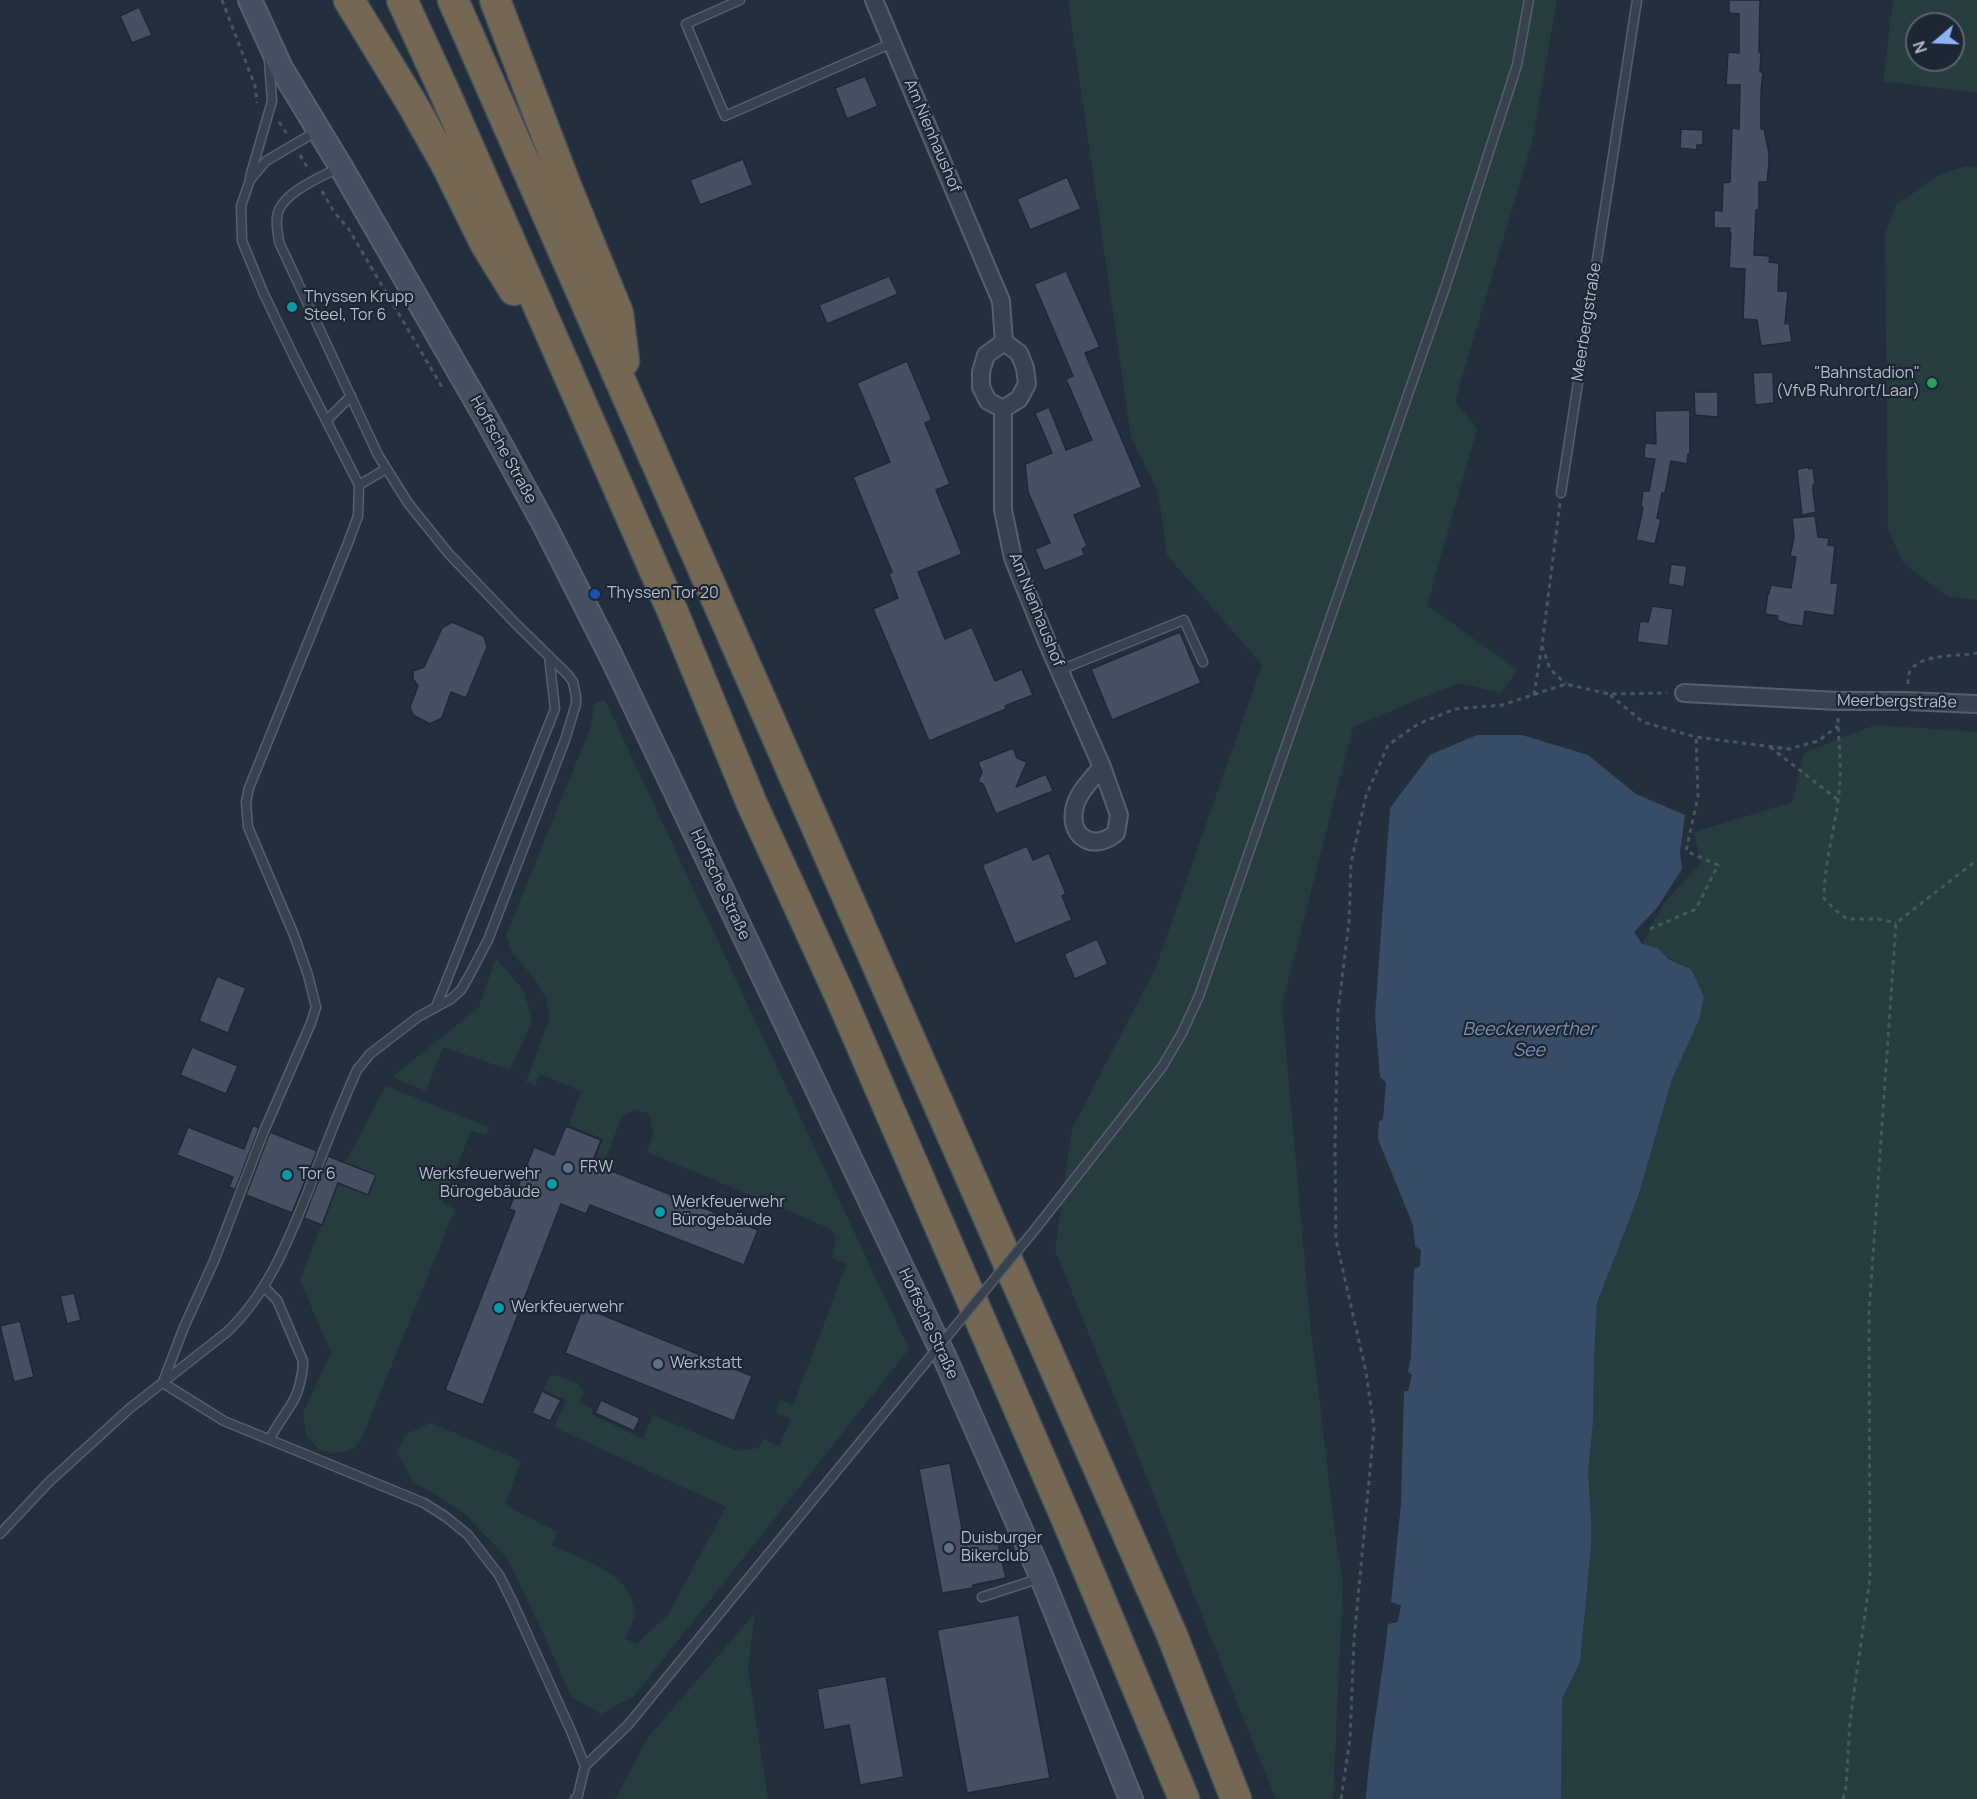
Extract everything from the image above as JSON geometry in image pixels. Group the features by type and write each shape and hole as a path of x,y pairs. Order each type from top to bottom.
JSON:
{"highway":[{"path":"349,0 447,166 485,243 531,320 564,365"},
{"path":"402,0 672,610 752,804 840,996 1067,1520 1184,1799"},
{"path":"453,0 1167,1624 1236,1799"},
{"path":"495,0 566,186 618,313 629,397"}],"street":[{"name":"Hoffsche Straße","path":"250,0 281,68 341,166 487,420 545,526 611,656 945,1358 1042,1578 1131,1799"},
{"name":"Am Nienhaushof","path":"874,0 1001,301 1004,342"},
{"path":"1004,342 1019,353 1025,368 1027,384 1019,399 1003,409 988,400 981,387 981,372 986,355 1004,342"},
{"name":"Am Nienhaushof","path":"1003,409 1003,510 1013,558 1102,767"},
{"name":"Meerbergstraße","path":"1684,693 1838,701 1977,704"}],"lane":[{"path":"740,0 686,24 725,116 892,43"},
{"path":"575,1799 578,1796 585,1766 628,1725 1037,1227 1162,1067 1182,1033 1199,996 1446,285 1517,65 1529,0"},
{"name":"Meerbergstraße","path":"1561,493 1636,0"},
{"path":"163,1383 316,1007 294,935 252,839 248,827 246,802 249,788 358,516 359,485 296,361 242,241 240,206 250,180 272,101 267,39"},
{"path":"250,180 266,161 319,130"},
{"path":"0,1533 49,1482 129,1409 240,1320 264,1287 286,1246 357,1070 370,1054 418,1017 451,999 461,990 488,940 565,740 576,704 576,690 568,675 449,554 426,527 386,469 279,242 277,217 281,203 341,166"},
{"path":"327,420 351,396"},
{"path":"359,485 386,469"},
{"path":"1060,670 1184,620 1203,662"},
{"path":"436,1007 555,710 549,656"},
{"path":"264,1287 277,1300 303,1361 294,1401 277,1424 270,1439"},
{"path":"163,1383 224,1421 424,1503 468,1535 499,1575 585,1766"},
{"path":"982,1597 1042,1578"}],"path":[{"path":"222,0 255,86 258,115 278,121 294,144 334,212 348,228 445,391"},
{"path":"1534,695 1561,493"},
{"path":"1542,645 1550,669 1566,684 1609,694 1684,693"},
{"path":"1906,701 1909,671 1916,664 1926,659 1977,654"},
{"path":"1341,1799 1350,1739 1354,1640 1374,1428 1366,1372 1336,1240 1335,1147 1338,1011 1349,922 1351,864 1366,796 1388,745 1418,724 1455,709 1502,705 1566,684"},
{"path":"1609,694 1642,722 1696,737 1789,749 1818,741 1838,726"},
{"path":"1838,701 1840,779 1824,897 1833,909 1847,918 1878,918 1896,923"},
{"path":"1650,929 1696,909 1718,865 1686,851 1698,796 1696,737"},
{"path":"1769,746 1838,800"},
{"path":"1843,1799 1846,1787 1850,1721 1870,1578 1869,1313 1896,923 1977,860"}],"green space":[{"path":"1068,0 1557,0 1532,142 1455,401 1477,429 1427,605 1517,670 1501,693 1458,683 1353,727 1282,1005 1310,1322 1343,1582 1333,1799 1276,1799 1055,1250 1072,1129 1156,967 1262,665 1167,555 1158,491 1131,437"},
{"path":"1893,0 1977,0 1977,93 1883,81"},
{"name":"\"Bahnstadion\" (VfvB Ruhrort/Laar)","path":"1966,166 1977,167 1977,600 1947,596 1904,564 1888,530 1885,235 1896,205 1941,174"},
{"path":"605,700 909,1349 634,1696 601,1714 571,1697 507,1558 461,1510 413,1482 397,1453 405,1435 431,1423 521,1461 505,1505 557,1532 552,1545 603,1569 625,1587 632,1598 635,1612 625,1639 636,1644 668,1615 726,1507 554,1427 566,1400 543,1390 549,1377 555,1375 577,1383 584,1392 579,1402 593,1409 591,1414 643,1439 653,1415 738,1451 759,1448 763,1439 779,1446 791,1419 776,1413 781,1400 793,1405 847,1264 832,1258 836,1240 831,1229 647,1152 653,1133 649,1114 636,1109 622,1116 604,1164 595,1160 603,1139 569,1125 581,1091 540,1074 535,1086 526,1082 550,1018 545,996 535,979 512,953 506,935 590,729 595,703"},
{"path":"1875,725 1977,732 1977,1799 1561,1799 1562,1699 1580,1662 1591,1548 1588,1472 1593,1423 1597,1303 1638,1197 1672,1079 1699,1020 1691,969 1642,944 1663,904 1701,863 1694,832 1793,802 1804,753"},
{"path":"496,958 524,991 532,1021 510,1070 443,1047 426,1091 392,1077 479,1007"},
{"path":"386,1086 489,1127 486,1135 471,1131 442,1203 455,1209 362,1438 355,1447 344,1452 331,1453 320,1450 306,1436 303,1413 331,1353 300,1280 345,1163"},
{"path":"755,1613 748,1669 768,1799 615,1799 649,1736"}],"water":[{"name":"Beeckerwerther See","path":"1477,735 1522,735 1588,755 1636,794 1685,815 1680,852 1682,869 1657,908 1634,932 1642,944 1657,948 1670,960 1691,969 1704,997 1699,1020 1672,1079 1638,1197 1597,1303 1593,1423 1588,1472 1591,1548 1580,1662 1562,1699 1561,1799 1366,1799 1388,1624 1398,1622 1401,1605 1391,1602 1401,1504 1404,1391 1408,1391 1412,1375 1408,1371 1411,1357 1414,1269 1420,1266 1421,1250 1415,1246 1413,1225 1378,1139 1379,1122 1383,1119 1386,1082 1380,1077 1375,1016 1390,808 1430,755"}],"building":[{"path":"1729,0 1760,0 1759,52 1761,52 1760,72 1763,72 1761,129 1764,129 1769,163 1767,182 1759,182 1759,210 1756,210 1754,255 1770,256 1769,262 1779,263 1778,291 1788,291 1785,324 1789,323 1792,342 1761,346 1757,320 1743,319 1745,269 1729,268 1730,228 1714,228 1714,210 1722,211 1723,183 1730,182 1732,128 1739,129 1740,85 1726,85 1728,52 1739,53 1739,14 1729,13"},
{"path":"139,7 152,35 132,43 120,16"},
{"path":"865,76 878,106 847,119 835,88"},
{"path":"1681,129 1703,130 1703,145 1697,145 1697,150 1680,148"},
{"path":"743,159 753,185 700,205 690,180"},
{"path":"1067,177 1081,209 1030,230 1017,199"},
{"path":"1066,271 1100,347 1085,353 1142,487 1074,515 1087,546 1082,549 1085,555 1044,571 1035,549 1050,543 1028,492 1025,464 1052,453 1035,413 1049,407 1066,450 1092,440 1066,379 1073,376 1034,284"},
{"path":"889,276 898,294 827,324 819,305"},
{"path":"907,361 932,420 925,423 950,484 936,490 962,554 918,572 945,639 972,627 995,681 1022,669 1033,695 1005,706 1006,709 929,741 873,609 898,598 889,574 892,572 853,477 890,462 857,383"},
{"path":"1773,372 1774,403 1755,405 1753,373"},
{"path":"1694,392 1718,392 1718,417 1695,415"},
{"path":"1690,410 1690,454 1688,454 1687,464 1671,461 1665,493 1662,493 1657,518 1661,519 1655,544 1636,540 1643,508 1641,507 1643,491 1649,491 1655,459 1644,458 1645,443 1656,444 1655,411"},
{"path":"1809,467 1809,469 1813,468 1816,512 1802,515 1797,471"},
{"path":"1815,516 1818,537 1829,538 1828,545 1835,546 1831,583 1838,583 1834,616 1805,611 1803,626 1788,624 1777,620 1778,616 1765,614 1768,593 1771,585 1791,588 1796,557 1790,556 1794,537 1792,518"},
{"path":"1671,564 1687,566 1684,587 1668,584"},
{"path":"1652,606 1673,609 1668,646 1637,642 1640,621 1648,622"},
{"path":"452,622 484,636 487,647 466,698 451,692 442,718 430,724 413,715 410,707 418,686 413,679 413,671 424,667 442,628"},
{"path":"1180,632 1201,683 1112,720 1091,669"},
{"path":"1013,748 1017,758 1027,762 1016,787 1046,774 1053,791 996,814 983,784 978,782 982,772 978,762"},
{"path":"1027,846 1033,860 1049,853 1066,894 1062,896 1072,920 1015,944 982,865"},
{"path":"1097,939 1108,964 1075,979 1064,954"},
{"path":"217,976 246,988 228,1033 199,1021"},
{"path":"192,1047 238,1066 226,1094 180,1075"},
{"path":"253,1125 259,1128 235,1190 229,1187 233,1177 177,1155 188,1127 244,1149"},
{"path":"566,1126 601,1140 592,1163 758,1230 744,1265 590,1205 586,1214 561,1204 483,1405 445,1390 515,1211 509,1209 534,1147 554,1155"},
{"path":"270,1132 317,1151 292,1213 246,1195"},
{"path":"328,1156 376,1175 368,1195 338,1183 322,1225 304,1218"},
{"path":"74,1293 81,1320 67,1324 60,1296"},
{"name":"Werkstatt","path":"583,1307 752,1376 734,1421 565,1353"},
{"path":"20,1321 34,1377 14,1382 0,1326"},
{"path":"542,1391 561,1400 550,1421 532,1413"},
{"path":"601,1400 640,1418 634,1431 595,1413"},
{"path":"950,1463 965,1545 997,1539 1006,1578 973,1585 973,1588 942,1593 919,1469"},
{"path":"1019,1615 1050,1778 967,1793 937,1630"},
{"path":"886,1676 904,1777 860,1785 849,1725 824,1730 817,1689"}],"place":[{"name":"Thyssen Krupp Steel, Tor 6","path":"292,307"},
{"name":"\"Bahnstadion\" (VfvB Ruhrort/Laar)","path":"1932,383"},
{"name":"Thyssen Tor 20","path":"595,594"},
{"name":"FRW","path":"568,1168"},
{"name":"Tor 6","path":"287,1175"},
{"name":"Werksfeuerwehr Bürogebäude","path":"552,1184"},
{"name":"Werkfeuerwehr Bürogebäude","path":"660,1212"},
{"name":"Werkfeuerwehr","path":"499,1308"},
{"name":"Werkstatt","path":"658,1364"},
{"name":"Duisburger Bikerclub","path":"949,1548"}]}
